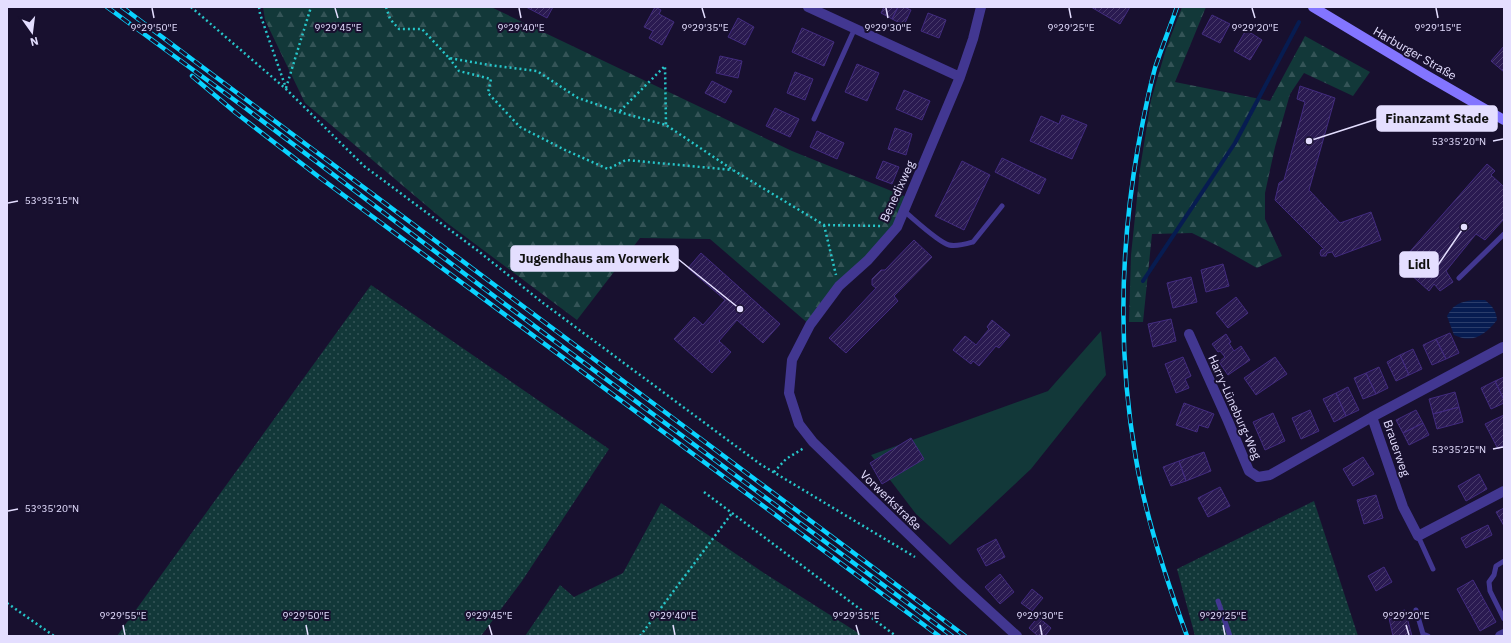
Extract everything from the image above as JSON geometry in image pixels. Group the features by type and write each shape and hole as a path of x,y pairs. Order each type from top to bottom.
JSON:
{"main road":[{"name":"Harburger Straße","path":"1313,7 1504,120"}],"street":[{"path":"808,7 960,77"},
{"name":"Benedixweg","path":"792,360 810,325 839,286 868,260 897,226 960,77 973,39 981,7"},
{"name":"Harry-Lüneburg-Weg","path":"1189,334 1249,471 1258,477 1270,474 1372,417"},
{"name":"Brauerweg","path":"1418,536 1403,507 1372,417 1503,347"},
{"name":"Vorwerkstraße","path":"792,360 789,393 799,424 813,442 960,584 1017,636"},
{"path":"1418,536 1504,491"},
{"path":"1500,636 1504,634"}],"lane":[{"path":"814,120 855,28"},
{"path":"904,211 938,239 948,245 960,245 973,242 1002,206"},
{"path":"1459,278 1504,234"},
{"path":"1418,536 1433,569"},
{"path":"1504,561 1496,566 1494,575 1489,582 1490,592 1504,619"},
{"path":"1218,601 1230,636"},
{"path":"1416,610 1423,634 1428,636"}],"path":[{"path":"191,7 286,89 364,166 477,250 543,303 760,464 920,560"},
{"path":"259,7 260,14 286,89"},
{"path":"286,89 311,7"},
{"path":"386,7 390,19 398,29 422,29 459,71 491,80 488,93 520,127 565,150 608,169 626,160 733,170"},
{"path":"449,58 537,71 578,98 666,125 733,170 824,225 897,226"},
{"path":"620,112 665,66 666,125"},
{"path":"824,225 839,286"},
{"path":"774,472 786,459 813,442"},
{"path":"704,492 896,636"},
{"path":"640,636 732,513"},
{"path":"7,603 54,636"}],"green space":[{"path":"263,7 491,7 792,151 909,198 897,227 810,325 710,239 640,238 577,320 447,223 305,103 265,20"},
{"path":"1182,7 1206,7 1175,82 1270,101 1305,36 1370,72 1353,96 1304,73 1290,94 1275,147 1265,193 1265,219 1282,256 1257,268 1192,233 1152,234 1143,322 1129,322 1131,255 1140,169 1151,100 1166,49"},
{"path":"371,285 609,449 522,581 481,636 117,636"},
{"path":"1101,331 1106,375 1031,469 950,545 916,514 871,455 1048,391"},
{"path":"1314,501 1358,636 1195,636 1177,569"},
{"path":"661,503 761,571 863,636 525,636 560,585 574,597 623,573"}],"water":[{"path":"1473,300 1485,300 1490,304 1496,314 1497,320 1483,334 1473,338 1461,338 1454,335 1447,316 1458,304"}],"building":[{"path":"526,7 553,7 547,18"},
{"path":"655,7 661,10 659,14 674,22 662,45 649,38 653,31 644,27"},
{"path":"884,7 898,7 892,19 881,13"},
{"path":"898,7 904,7 911,10 904,25 892,19"},
{"path":"1091,7 1130,7 1120,24"},
{"path":"928,13 946,20 939,38 921,31"},
{"path":"1212,15 1230,24 1220,43 1202,34"},
{"path":"738,18 754,27 745,45 728,37"},
{"path":"802,28 834,42 824,66 792,52"},
{"path":"1246,30 1262,40 1250,60 1234,51"},
{"path":"1504,46 1504,72 1491,61"},
{"path":"720,56 742,61 738,78 716,73"},
{"path":"857,64 879,73 867,101 845,92"},
{"path":"795,72 813,79 805,100 787,93"},
{"path":"712,81 732,91 725,103 705,93"},
{"path":"1300,86 1335,98 1309,190 1340,223 1371,212 1381,240 1335,257 1332,252 1327,253 1326,256 1321,256 1321,250 1324,249 1275,200 1279,183 1284,180 1305,102 1297,99"},
{"path":"904,90 930,101 922,120 896,109"},
{"path":"775,108 799,119 790,137 766,126"},
{"path":"1062,115 1087,125 1072,159 1030,141 1041,116 1059,124"},
{"path":"895,128 912,134 906,155 888,149"},
{"path":"817,131 844,143 837,159 810,147"},
{"path":"1002,158 1046,179 1039,194 995,172"},
{"path":"883,161 899,167 892,184 876,178"},
{"path":"962,161 990,175 964,230 935,216"},
{"path":"1487,164 1495,171 1491,175 1504,187 1504,219 1485,240 1476,234 1446,271 1453,282 1440,291 1434,284 1429,291 1399,264"},
{"path":"914,240 932,257 894,296 898,301 846,353 829,338 876,288 872,285 872,279 881,270 885,270"},
{"path":"701,253 780,324 763,343 737,320 719,341 731,352 712,373 674,339 694,317 703,325 725,300 688,268"},
{"path":"1223,264 1229,286 1206,292 1201,270"},
{"path":"1191,277 1197,302 1173,308 1167,283"},
{"path":"1236,297 1248,313 1228,328 1216,313"},
{"path":"1171,319 1176,341 1153,347 1148,324"},
{"path":"992,320 1010,335 999,348 996,346 979,366 973,361 971,364 953,350 965,336 976,345 989,329 987,327"},
{"path":"1450,333 1459,353 1446,359 1436,339"},
{"path":"1226,334 1234,351 1241,346 1250,360 1228,375 1219,362 1225,357 1220,351 1218,352 1212,344"},
{"path":"1436,339 1446,359 1432,365 1423,345"},
{"path":"1413,349 1422,369 1409,375 1400,355"},
{"path":"1400,355 1409,375 1396,381 1387,362"},
{"path":"1183,357 1191,376 1185,379 1189,388 1176,393 1165,364"},
{"path":"1275,357 1287,374 1256,395 1244,378"},
{"path":"1379,367 1388,388 1376,394 1366,373"},
{"path":"1366,373 1376,394 1363,399 1354,378"},
{"path":"1504,377 1504,400 1495,381"},
{"path":"1495,381 1504,403 1491,409 1481,388"},
{"path":"1348,387 1359,410 1346,416 1336,393"},
{"path":"1455,392 1459,407 1433,414 1429,399"},
{"path":"1336,393 1346,416 1334,422 1323,399"},
{"path":"1184,403 1214,414 1208,428 1199,425 1197,432 1176,425"},
{"path":"1459,407 1463,422 1437,429 1433,414"},
{"path":"1310,410 1319,431 1301,439 1292,418"},
{"path":"1416,410 1423,423 1403,433 1396,420"},
{"path":"1273,413 1285,441 1265,450 1253,422"},
{"path":"1504,415 1504,445 1498,449 1485,424"},
{"path":"1423,423 1429,435 1409,445 1403,433"},
{"path":"911,438 924,459 882,484 870,463"},
{"path":"1204,452 1211,471 1186,481 1179,461"},
{"path":"1363,457 1374,474 1353,486 1343,469"},
{"path":"1179,461 1186,481 1171,486 1163,467"},
{"path":"1479,474 1487,489 1466,501 1458,486"},
{"path":"1220,487 1230,506 1208,517 1198,498"},
{"path":"1376,495 1383,518 1364,524 1357,500"},
{"path":"1504,508 1504,526 1496,512"},
{"path":"1488,525 1492,535 1466,548 1461,538"},
{"path":"996,539 1005,557 986,566 977,549"},
{"path":"1384,567 1392,582 1376,591 1368,576"},
{"path":"1000,574 1014,592 1000,604 985,587"},
{"path":"1473,580 1496,622 1480,631 1457,589"},
{"path":"1032,589 1043,598 1032,611 1021,603"},
{"path":"1405,610 1412,636 1393,636 1388,614"},
{"path":"1038,617 1051,628 1045,636 1038,636 1029,628"}],"waterway":[{"path":"1143,281 1235,143 1299,22"}],"railway":[{"path":"107,7 244,107 494,296 952,636"},
{"path":"122,7 965,636"},
{"path":"1177,7 1155,68 1138,147 1132,186 1125,264 1124,342 1130,420 1140,481 1157,549 1187,636"},
{"path":"192,76 236,113 319,177 939,636"}],"place":[{"name":"Finanzamt Stade","path":"1309,141"},
{"name":"Lidl","path":"1464,227"},
{"name":"Jugendhaus am Vorwerk","path":"740,309"}]}
